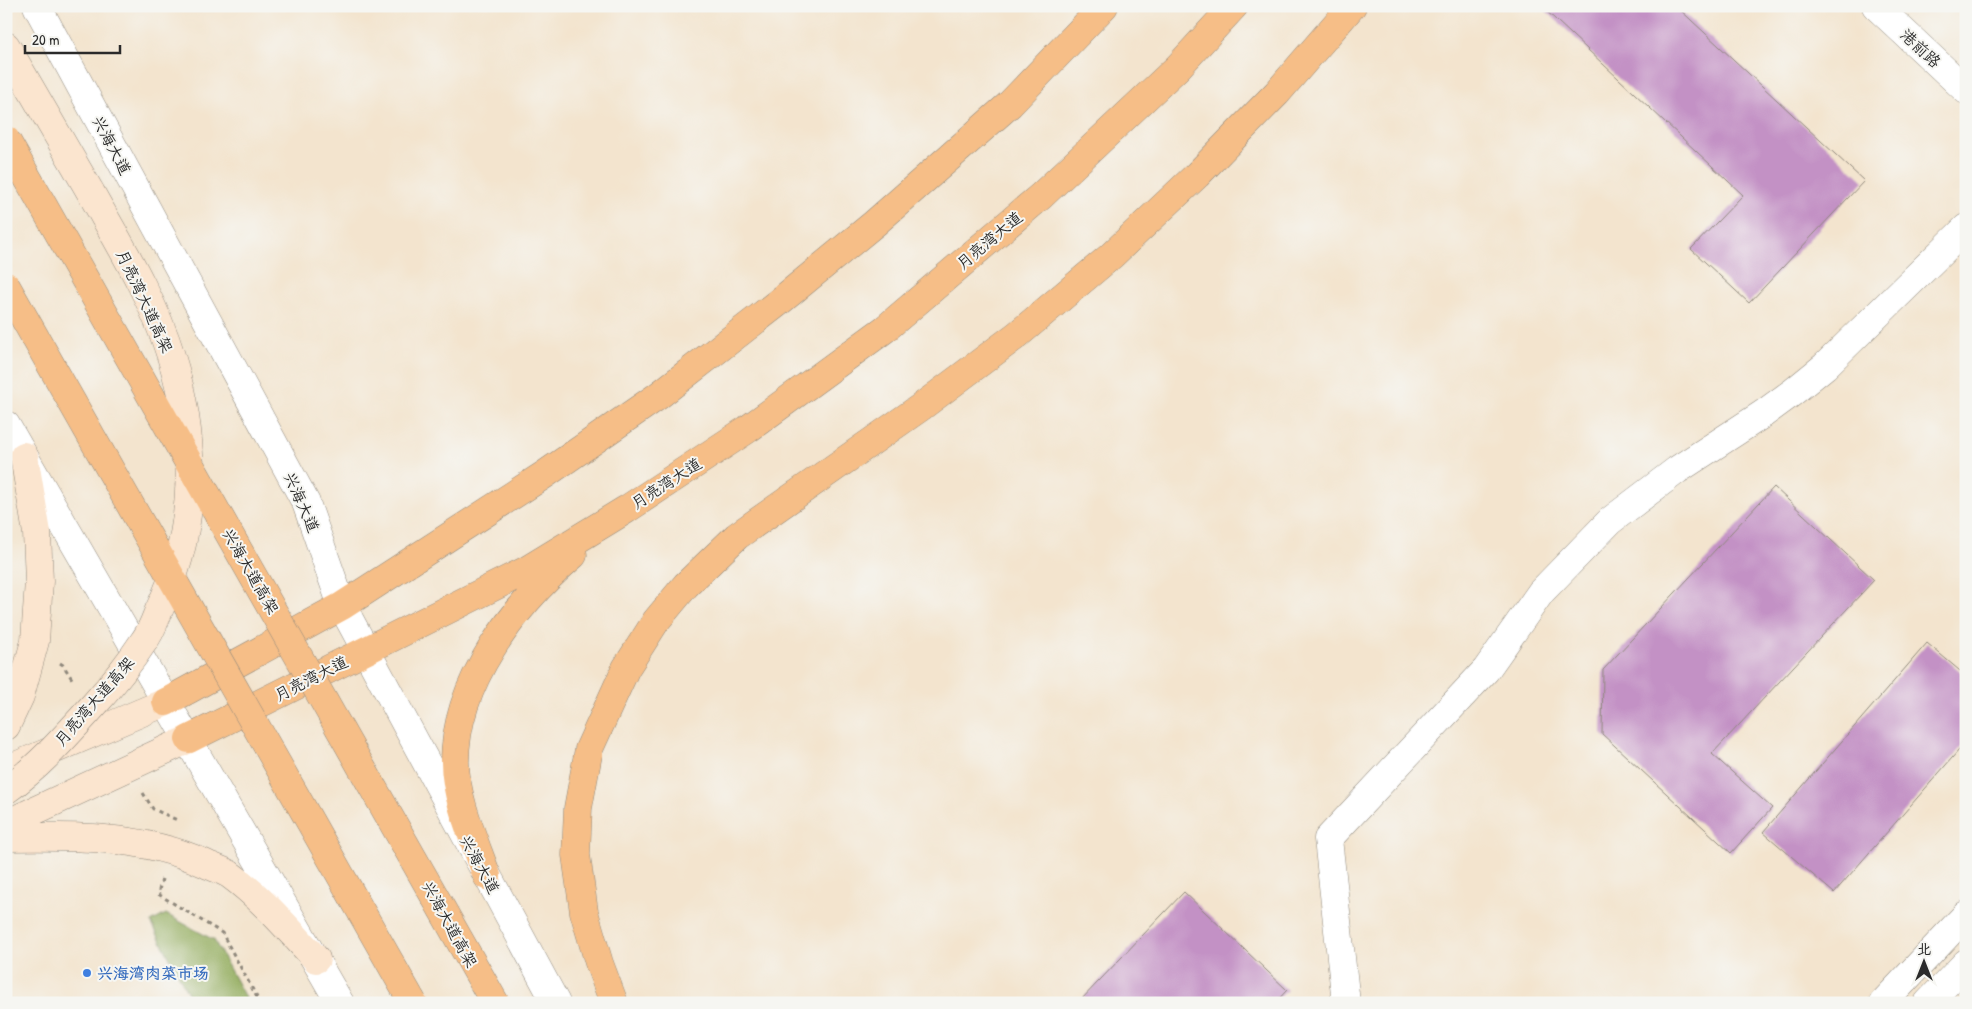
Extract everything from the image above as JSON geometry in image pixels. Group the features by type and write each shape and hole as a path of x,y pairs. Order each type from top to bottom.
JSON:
{"main road":[{"path":"6,770 166,702 342,606 544,475 658,396 779,302 875,223 1010,104 1104,6"},
{"name":"月亮湾大道","path":"6,824 189,739 527,570 627,508 748,429 885,329 1041,196 1178,67 1234,6"},
{"path":"614,1003 599,963 584,912 576,855 578,808 590,749 626,668 656,621 686,586 737,536 921,407 1016,335 1111,256 1197,175 1277,93 1352,6"},
{"name":"月亮湾大道高架","path":"6,46 133,268 154,312 171,356 188,428 191,482 184,539 170,588 145,640 106,691 58,745 6,790"},
{"name":"兴海大道高架","path":"6,140 495,1003"},
{"path":"6,286 413,1003"},
{"path":"6,726 20,696 36,631 39,581 38,533 24,456"},
{"path":"487,876 462,804 455,763 458,729 472,685 494,645 524,603 562,565 627,508"},
{"path":"6,837 54,836 125,841 184,854 227,873 268,906 316,959"}],"street":[{"name":"兴海大道","path":"36,6 306,503 342,606 556,1003"},
{"name":"港前路","path":"1876,6 1966,90"},
{"path":"1346,1003 1328,839 1486,670 1541,592 1610,521 1677,470 1763,414 1825,366 1966,228"},
{"path":"6,425 340,1003"},
{"path":"1883,1003 1966,915"},
{"path":"1928,1003 1966,962"}],"path":[{"path":"158,894 222,933 260,1003"}],"green space":[{"path":"166,914 214,940 248,1003 193,1003 151,922"}],"building":[{"path":"1541,6 1676,6 1864,181 1749,303 1691,249 1743,195"},
{"path":"1774,487 1874,580 1712,754 1772,808 1731,853 1602,734 1603,670"},
{"path":"1927,643 1966,676 1966,742 1834,893 1763,832"},
{"path":"1184,892 1287,990 1275,1003 1078,1003"}],"place":[{"name":"兴海湾肉菜市场","path":"87,973"}]}
